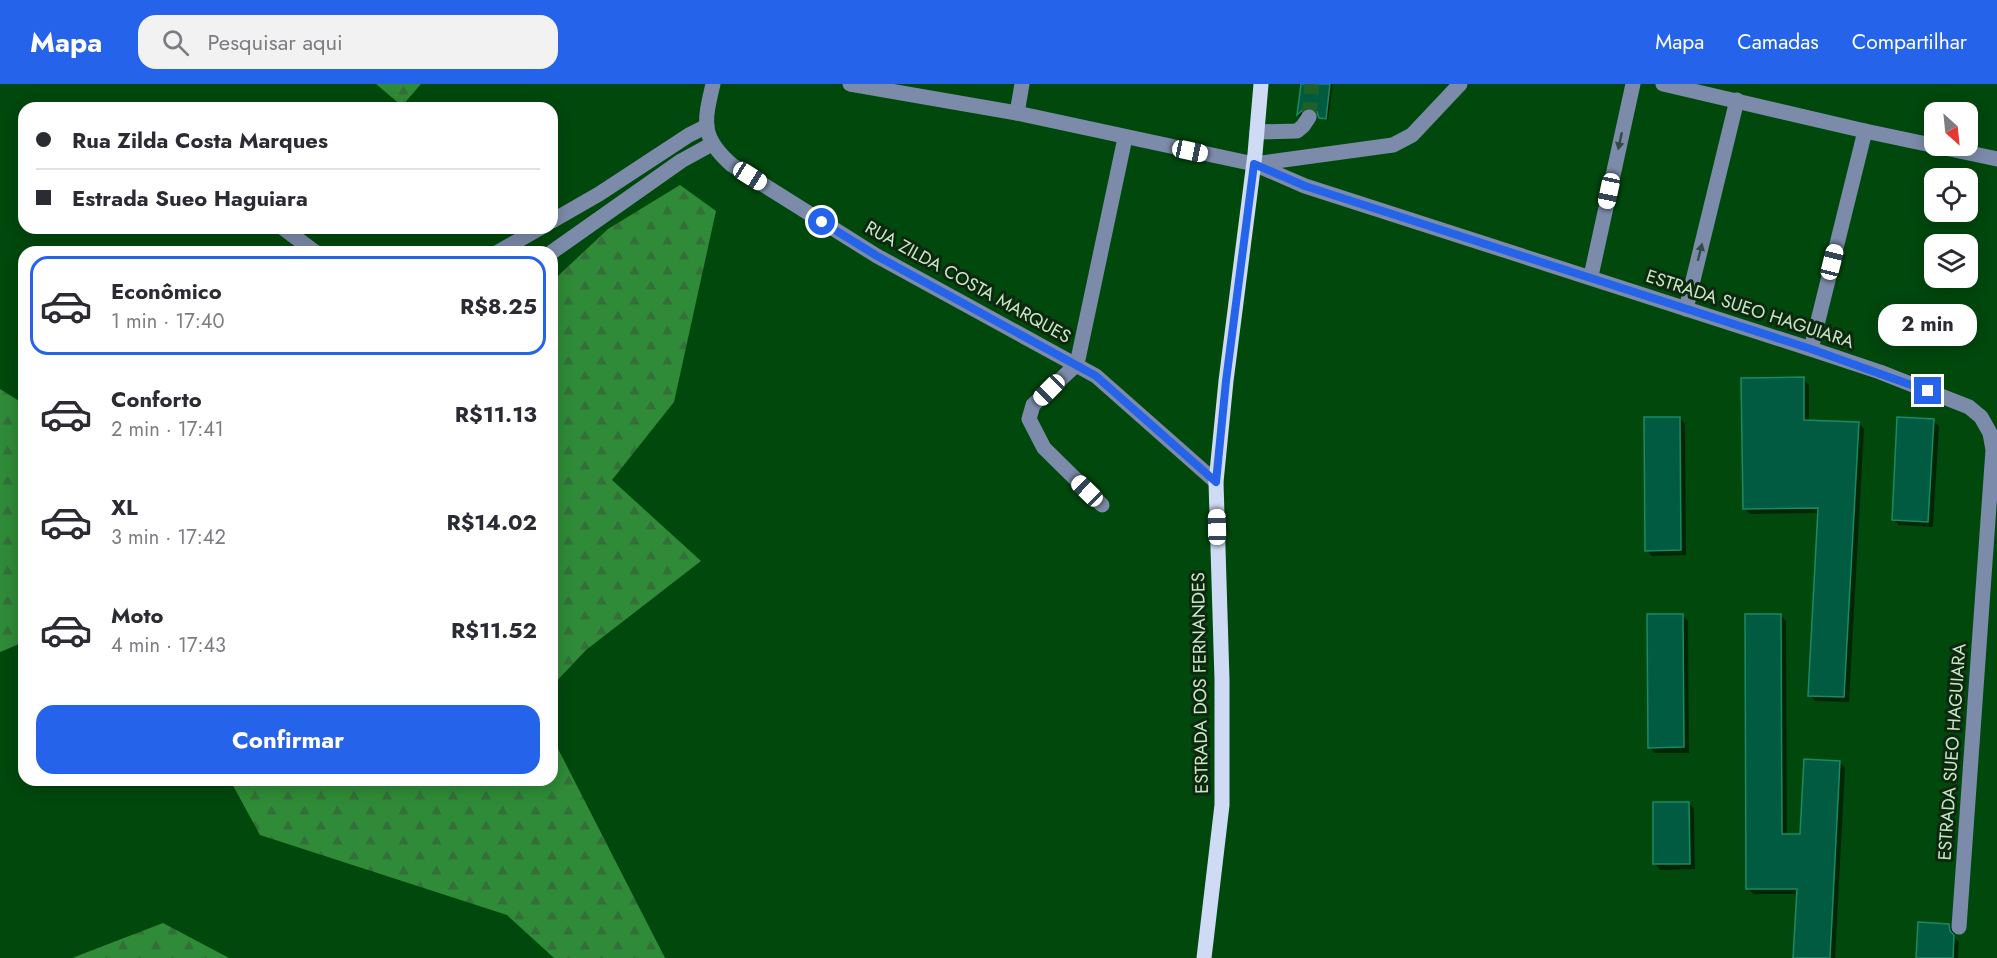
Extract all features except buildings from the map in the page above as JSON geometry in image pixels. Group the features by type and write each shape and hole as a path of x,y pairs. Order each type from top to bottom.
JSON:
{"main road":[{"name":"ESTRADA DOS FERNANDES","path":"1204,958 1222,805 1222,680 1216,482 1226,381 1254,164 1261,84"}],"street":[{"name":"RUA ZILDA COSTA MARQUES","path":"712,84 707,110 708,135 718,153 732,165 877,256 1096,376 1216,482"},
{"path":"850,84 1017,113 1254,164 1380,147 1399,142 1412,135 1460,84"},
{"path":"1017,113 1022,84"},
{"path":"1591,276 1633,84"},
{"path":"1663,84 1997,159"},
{"path":"1686,309 1737,100"},
{"path":"1257,132 1297,131 1308,117"},
{"path":"558,218 707,126"},
{"path":"1811,349 1865,131"},
{"path":"1102,505 1044,448 1029,419 1033,405 1077,364 1125,138"},
{"path":"558,248 681,161 712,144"},
{"name":"ESTRADA SUEO HAGUIARA","path":"1254,164 1305,186 1591,276 1880,372 1969,406 1981,417 1989,433 1993,450 1959,927"},
{"path":"291,234 307,246"},
{"path":"508,246 530,234"}],"green space":[{"path":"376,84 421,84 405,102 397,102"},
{"path":"680,185 716,211 674,402 612,480 701,561 586,650 558,680 558,276 608,229"},
{"path":"0,389 18,400 18,644 0,652"},
{"path":"558,749 665,958 554,958 507,915 260,835 233,786 558,786"},
{"path":"163,923 229,958 72,958"}],"tunnel":[{"path":"1309,117 1312,84"}],"route":[{"path":"822,222 877,256 1096,376 1216,482 1226,381 1254,164 1305,186 1591,276 1880,372 1928,391"}]}
